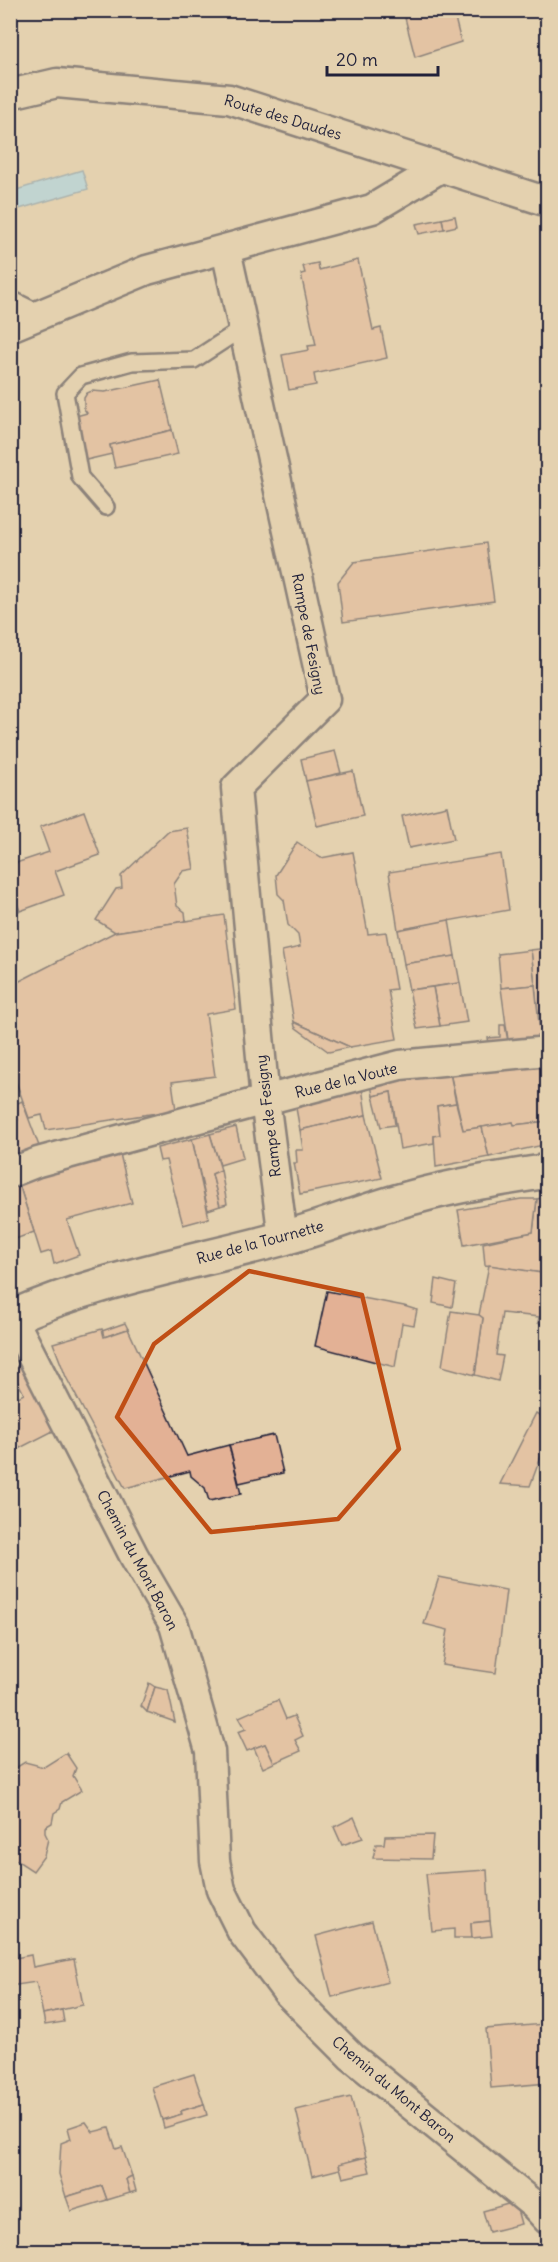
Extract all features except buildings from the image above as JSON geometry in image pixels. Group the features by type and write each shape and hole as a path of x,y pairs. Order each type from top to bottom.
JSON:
{"main road":[{"name":"Rue de la Tournette","path":"11,1317 58,1298 124,1277 312,1230 357,1213 414,1197 472,1183 548,1171"}],"street":[{"name":"Route des Daudes","path":"10,94 57,83 229,99 548,202"},
{"path":"18,321 147,270 372,209 442,167"},
{"name":"Rampe de Fesigny","path":"226,250 325,699 236,788 265,1100 283,1238"},
{"name":"Rue de la Voute","path":"10,1173 39,1162 400,1065 548,1051"},
{"name":"Chemin du Mont Baron","path":"11,1317 134,1556 174,1625 210,1751 215,1861 221,1890 242,1932 286,1992 352,2057 534,2205 548,2220"}],"lane":[{"path":"106,507 80,477 65,393 81,376 132,362 194,360 243,328"}],"highlighted area":[{"path":"249,1271 362,1295 399,1449 338,1519 211,1532 117,1417 154,1344"}],"water":[{"path":"82,170 88,189 19,209 13,191"}]}
